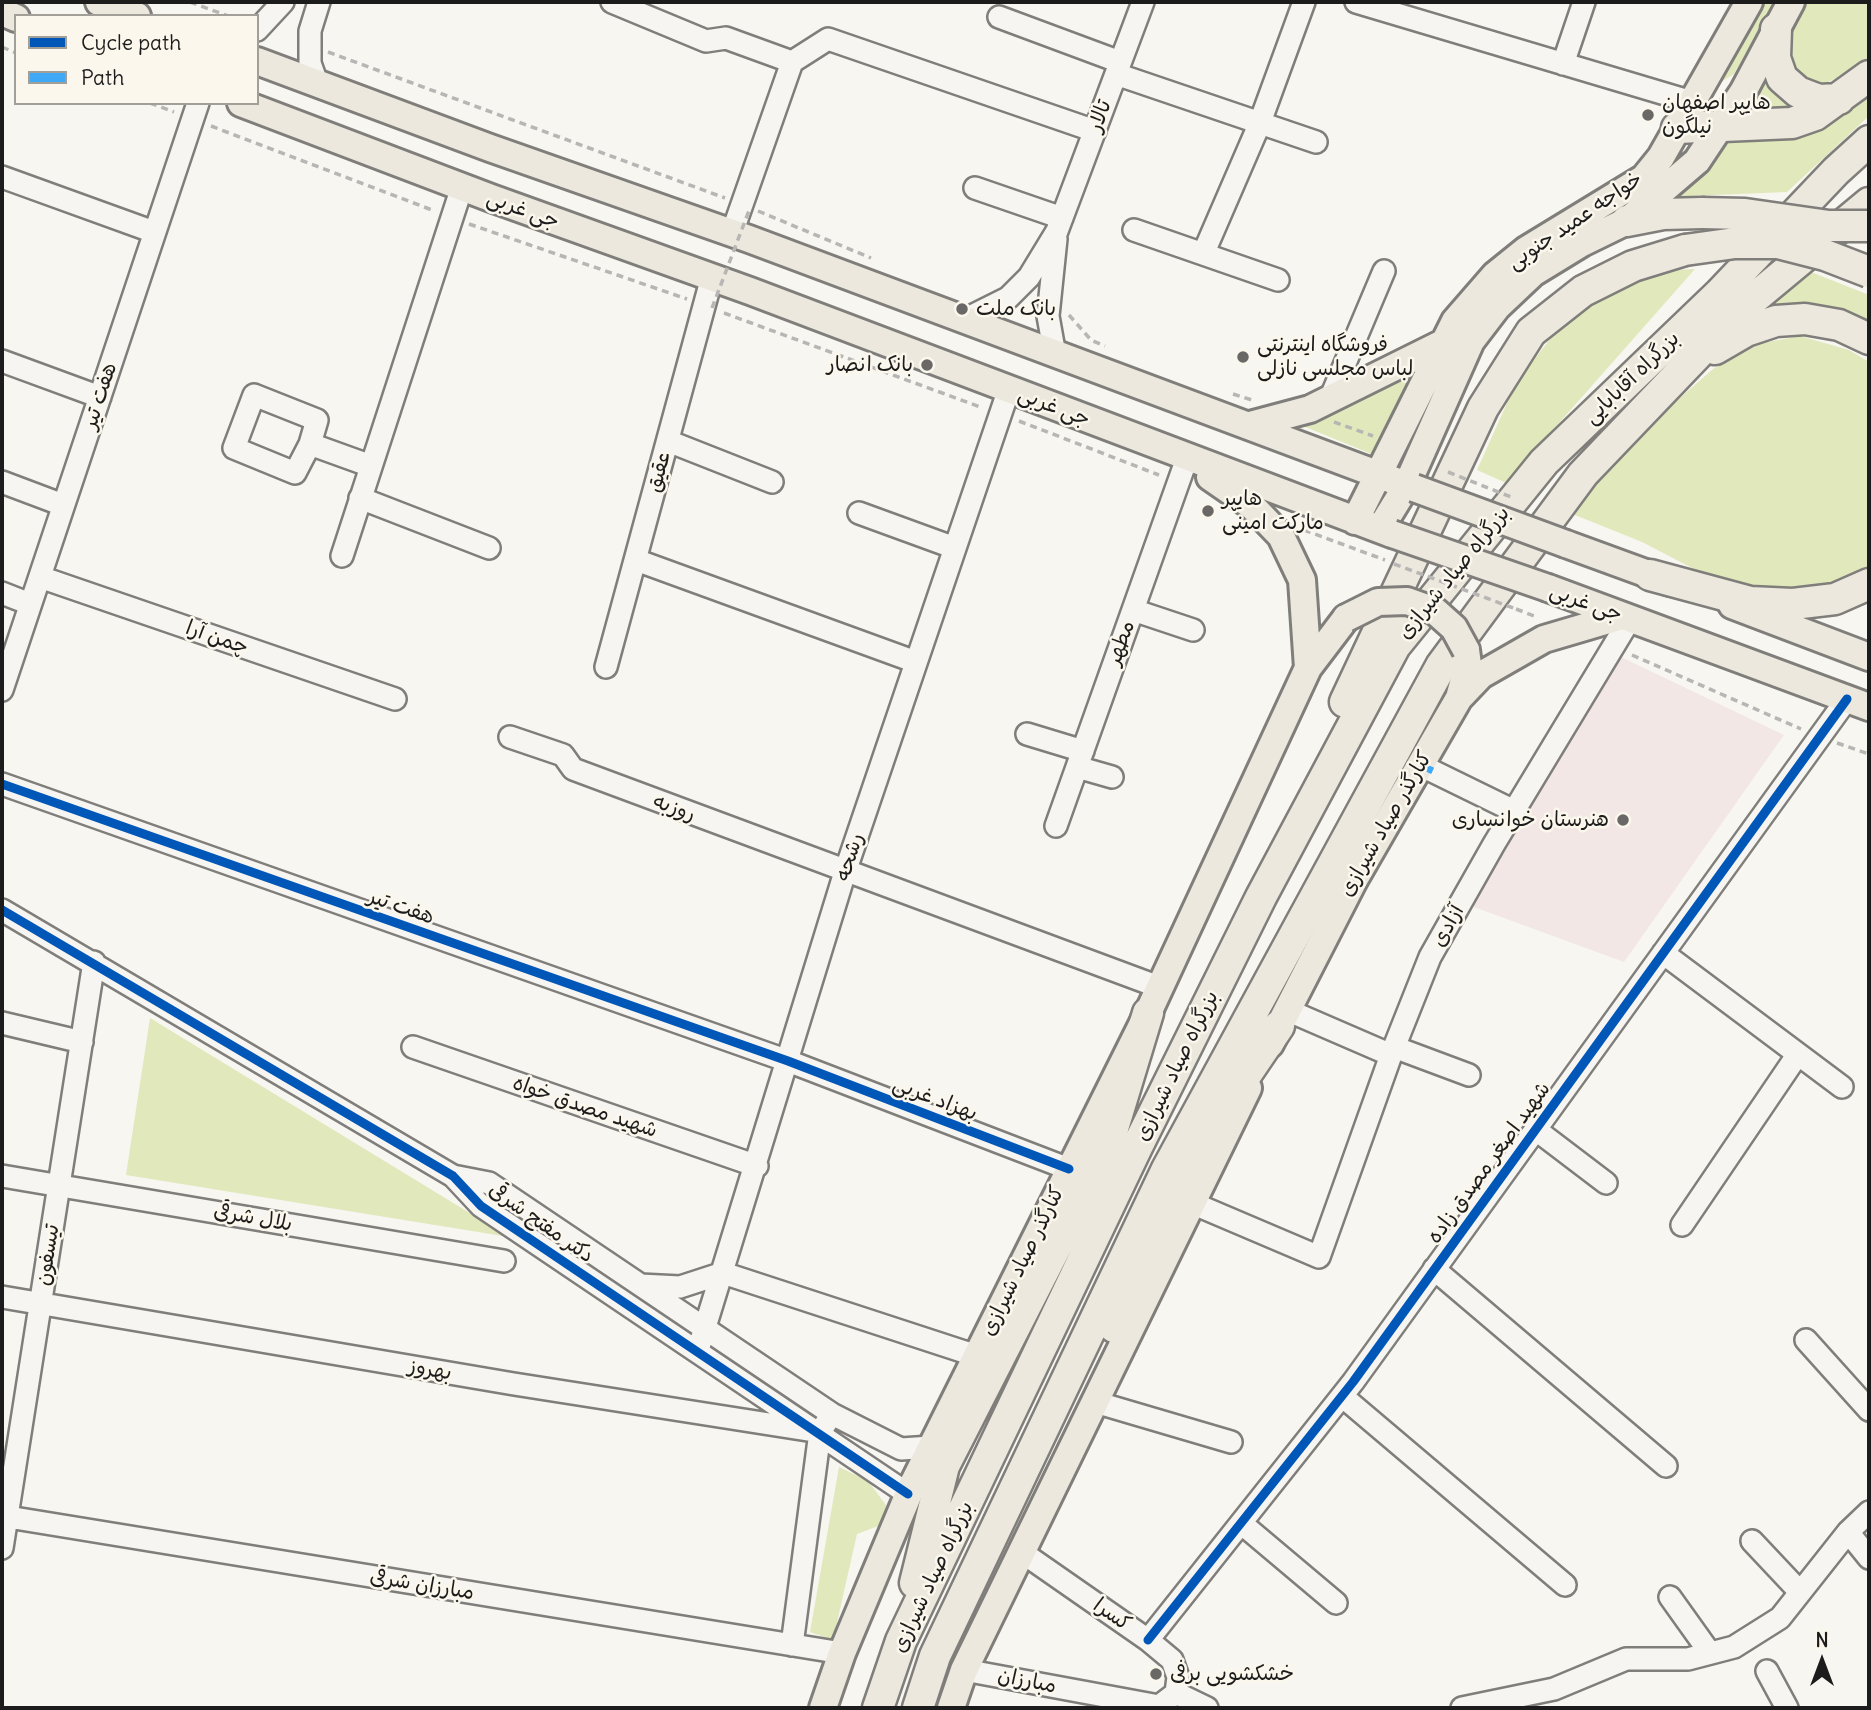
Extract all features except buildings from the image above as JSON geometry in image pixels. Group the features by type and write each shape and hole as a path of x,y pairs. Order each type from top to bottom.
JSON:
{"highway":[{"path":"1776,29 1774,58 1782,78 1798,92 1819,100 1839,99"},
{"path":"1677,128 1792,124 1815,115 1869,76"},
{"path":"1730,302 1836,171 1869,141"},
{"path":"1730,302 1869,203"},
{"path":"1627,221 1662,214 1702,212 1745,214 1829,226 1869,226"},
{"path":"1261,897 1401,578 1483,408 1531,332 1583,291 1633,267 1685,250 1735,243 1778,243 1825,254 1869,271"},
{"name":"بزرگراه آقابابایی","path":"1583,474 1651,403 1730,302"},
{"name":"بزرگراه آقابابایی","path":"1544,462 1730,302"},
{"path":"1651,403 1724,342 1776,321 1805,319 1839,325 1869,339"},
{"name":"بزرگراه صیاد شیرازی","path":"877,1708 901,1641 1261,897 1395,646 1544,462"},
{"name":"بزرگراه صیاد شیرازی","path":"918,1708 935,1657 1167,1169 1435,678 1583,474"},
{"path":"1650,575 1750,602 1793,604 1835,599 1869,584"},
{"path":"901,1641 944,1466 1108,1145 1153,1000"},
{"path":"935,1657 1038,1477 1216,1119 1283,1018"}],"main road":[{"path":"99,2 132,14"},
{"name":"خواجه عمید جنوبی","path":"1376,528 1379,475 1441,344 1455,321 1495,275 1526,250 1644,178 1661,157 1749,2"},
{"name":"خواجه عمید جنوبی","path":"1376,528 1410,487 1471,341 1497,307 1533,273 1582,243 1627,221 1697,161 1740,97 1791,2"},
{"path":"259,62 732,233 1055,355 1279,420 1326,408 1441,344"},
{"path":"1698,92 1708,90 1716,95 1740,97"},
{"name":"جی غربی","path":"246,105 1009,389 1180,465 1376,528 1548,588 1858,703"},
{"path":"1257,414 1379,475 1869,657"},
{"path":"1180,465 1252,506 1281,536 1302,580 1308,668"},
{"name":"کنارگذر صیاد شیرازی","path":"823,1708 842,1653 908,1494 1153,1000 1308,668 1346,618 1378,602 1407,601 1435,611 1454,628 1466,650 1468,665 1459,698 1427,768 1348,891 1283,1018 964,1670 951,1708"},
{"path":"1459,698 1481,675 1544,639 1626,618"}],"street":[{"path":"259,28 283,2"},
{"path":"317,83 310,63 310,31 319,2"},
{"path":"612,2 706,41 726,38 792,62"},
{"name":"تالار","path":"1060,224 1143,2"},
{"path":"1204,252 1259,125 1304,2"},
{"path":"1356,2 1563,64 1698,92"},
{"path":"1563,64 1584,2"},
{"path":"999,17 1259,125 1316,142"},
{"path":"732,233 746,206 792,62 828,39 1095,131"},
{"name":"هفت تیر","path":"2,689 195,111"},
{"path":"2,177 155,232"},
{"path":"342,556 462,187"},
{"path":"975,188 1060,224"},
{"path":"964,320 1008,298 1029,277 1060,224"},
{"path":"1055,355 1048,316 1060,224"},
{"path":"1134,230 1204,252 1278,280"},
{"path":"1326,408 1384,271"},
{"name":"عقیق","path":"607,667 708,307 712,277"},
{"path":"2,361 100,397"},
{"name":"رشحه","path":"698,1350 757,1166 845,872 1009,389"},
{"path":"668,442 772,481"},
{"path":"310,444 371,466"},
{"name":"مطهر","path":"1056,826 1133,610 1180,465"},
{"path":"2,482 63,505"},
{"path":"360,498 489,548"},
{"path":"859,513 955,548"},
{"path":"636,560 916,662"},
{"name":"چمن آرا","path":"40,577 395,699"},
{"path":"2,593 30,604"},
{"path":"1133,610 1193,630"},
{"name":"آزادی","path":"1192,1203 1319,1257 1430,957 1614,646 1626,618"},
{"name":"شهید اصغر مصدق زاده","path":"1148,1640 1342,1396 1819,737 1858,703"},
{"path":"1027,734 1112,777"},
{"name":"روزبه","path":"510,737 563,755 573,769 845,872 1153,1000"},
{"path":"1427,768 1514,811"},
{"name":"هفت تیر","path":"2,784 788,1061"},
{"name":"دکتر مفتح شرقی","path":"2,910 453,1176 481,1206 820,1432 908,1494"},
{"path":"1663,953 1842,1087"},
{"name":"تیسفون","path":"2,1548 4,1517 94,962"},
{"path":"1283,1018 1469,1075"},
{"path":"2,1023 82,1042"},
{"name":"شهید مصدق خواه","path":"413,1047 757,1166"},
{"path":"1682,1225 1798,1054"},
{"name":"بهزاد غربی","path":"788,1061 1069,1169"},
{"path":"1535,1129 1606,1183"},
{"name":"بلال شرقی","path":"2,1176 504,1261"},
{"name":"دکتر مفتح شرقی","path":"453,1176 489,1183 832,1414 901,1449 931,1447"},
{"path":"1434,1269 1666,1466"},
{"path":"640,1285 680,1287 723,1273 976,1356"},
{"name":"بهروز","path":"2,1297 541,1389 820,1432"},
{"path":"1806,1340 1869,1410"},
{"path":"1342,1396 1565,1585"},
{"path":"1095,1402 1231,1442"},
{"path":"792,1644 820,1432 832,1414"},
{"path":"1462,1708 1559,1699 1626,1660 1688,1660 1734,1647 1780,1618 1848,1532 1869,1512"},
{"name":"مبارزان شرقی","path":"4,1517 842,1653"},
{"path":"1241,1523 1336,1603"},
{"path":"1848,1532 1869,1558"},
{"path":"1752,1541 1800,1592"},
{"name":"کسرا","path":"1023,1553 1148,1640 1172,1660 1178,1677 1175,1693"},
{"path":"1670,1597 1710,1654"},
{"name":"مبارزان","path":"964,1670 1159,1706 1175,1693"},
{"path":"1767,1671 1787,1708"},
{"path":"1175,1693 1207,1708"}],"path":[{"path":"190,2 223,14"},
{"path":"310,45 746,206 882,263"},
{"path":"161,105 195,111 452,218 708,307 1001,414 1180,465"},
{"path":"708,307 746,206"},
{"path":"708,307 740,319"},
{"path":"1065,311 1091,340 1116,350"},
{"path":"1227,392 1257,414"},
{"path":"1326,408 1384,440"},
{"path":"1394,564 1516,609"},
{"path":"1614,646 1819,737 1869,754"}],"shaded area":[{"name":"هنرستان خوانساری","path":"1621,657 1784,735 1624,962 1471,906"}],"green space":[{"path":"1756,2 1774,2 1734,74 1721,82 1713,77"},
{"path":"1801,2 1869,2 1869,56 1850,71 1813,90 1784,69 1783,33"},
{"path":"1765,72 1809,104 1791,111 1735,114"},
{"path":"1869,86 1869,116 1787,192 1666,197 1728,133"},
{"path":"1695,269 1506,483 1477,470 1517,381 1551,338 1589,301 1648,271"},
{"path":"1806,270 1869,295 1869,328 1754,315"},
{"path":"1800,336 1849,350 1869,362 1869,573 1832,590 1762,591 1698,571 1642,542 1570,513 1650,424 1713,369 1752,345"},
{"path":"1415,368 1374,455 1298,424"},
{"path":"150,1018 509,1237 126,1175"},
{"path":"839,1467 868,1481 886,1505 881,1525 857,1534 833,1640 810,1632"}],"marked path":[{"path":"1420,765 1435,772"}],"cycle path":[{"path":"1148,1640 1353,1382 1847,699"},
{"path":"2,784 788,1061 1069,1169"},
{"path":"2,910 453,1176 481,1206 908,1494"}],"place":[{"name":"هایپر اصفهان نیلگون","path":"1648,115"},
{"name":"بانک ملت","path":"962,309"},
{"name":"فروشگاه اینترنتی لباس مجلسی نازلی","path":"1243,357"},
{"name":"بانک انصار","path":"927,365"},
{"name":"هایپر مارکت امینی","path":"1208,511"},
{"name":"هنرستان خوانساری","path":"1623,820"},
{"name":"خشکشویی برفی","path":"1156,1674"}]}
